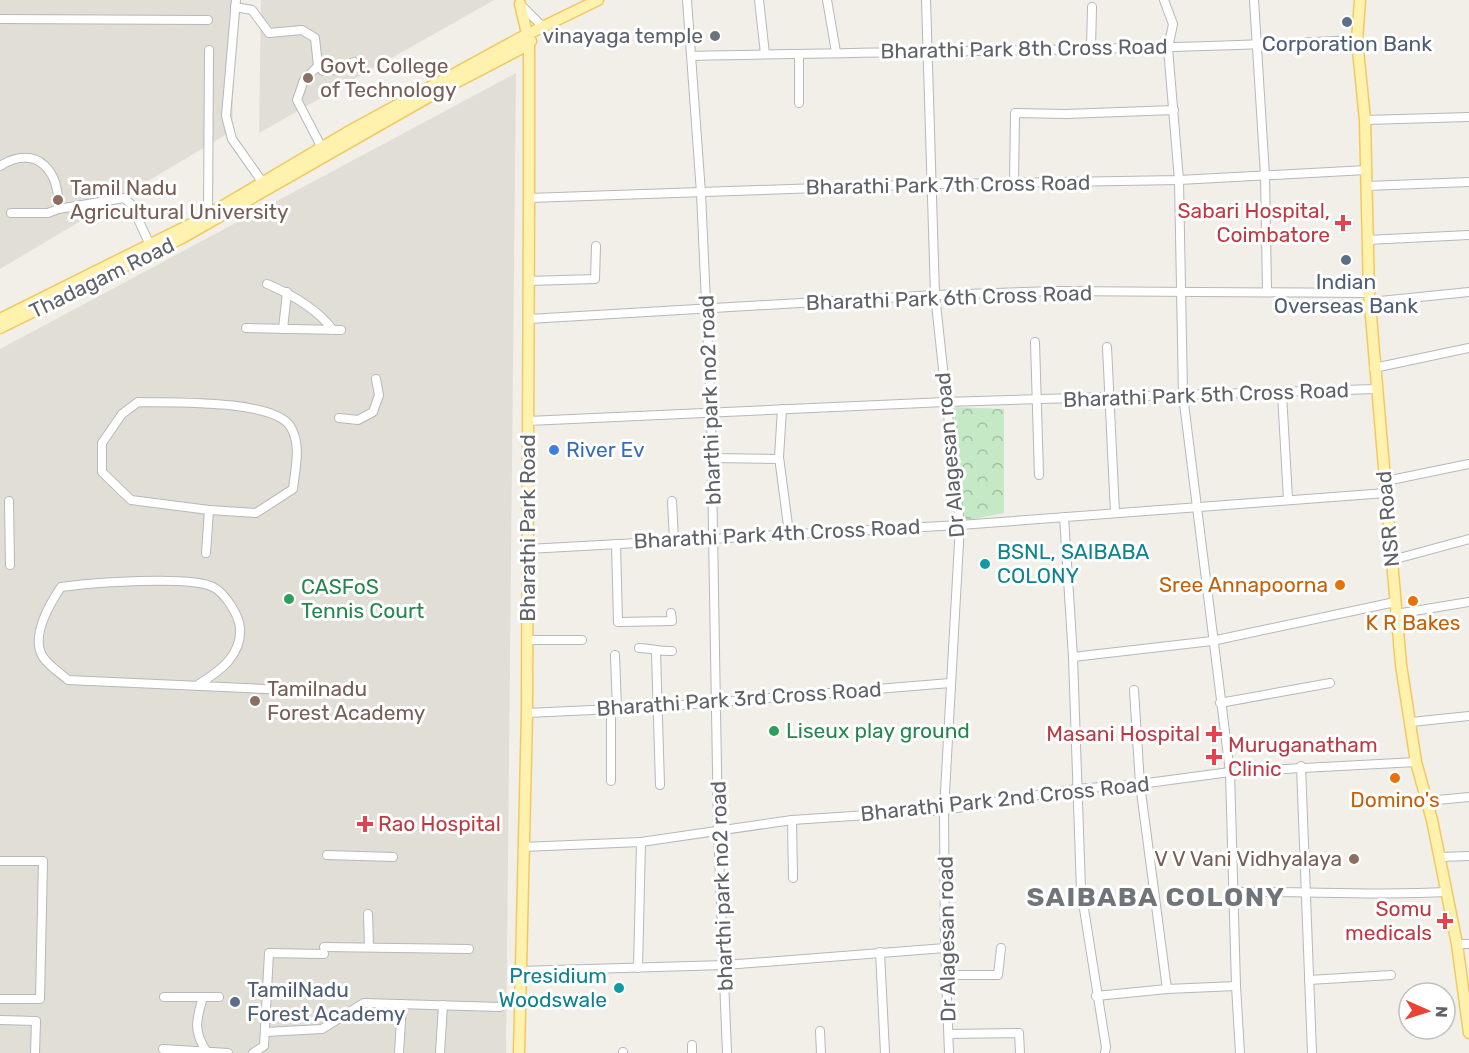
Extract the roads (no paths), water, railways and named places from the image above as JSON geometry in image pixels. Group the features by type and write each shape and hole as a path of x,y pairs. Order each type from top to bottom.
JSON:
{"main road":[{"name":"Thadagam Road","path":"0,328 182,238 544,28 598,0"},
{"name":"NSR Road","path":"1360,0 1357,40 1365,120 1369,298 1401,665 1416,762 1457,944 1466,997 1469,1033"},
{"name":"Bharathi Park Road","path":"519,1053 527,713 529,319 527,39 520,2"},
{"name":"Thadagam Road","path":"0,319 208,215 322,148 527,39"}],"street":[{"name":"bharthi park no2 road","path":"687,0 701,192 711,412 715,538 718,829 728,1053"},
{"path":"759,0 765,54"},
{"path":"827,0 836,52"},
{"name":"Dr Alagesan road","path":"926,0 934,184 935,295 960,525 944,810 945,948 949,1053"},
{"path":"1164,0 1173,24 1168,48 1179,180 1183,395 1195,507 1230,772 1240,1053"},
{"path":"1254,0 1265,175 1267,291"},
{"path":"520,2 544,28"},
{"path":"263,183 232,139 226,116 236,3 252,10 269,33 302,30 315,38 318,66 323,71 335,70 354,62"},
{"path":"1091,48 1092,7"},
{"path":"0,19 208,20"},
{"name":"Bharathi Park 8th Cross Road","path":"692,56 928,50 1168,48 1357,40"},
{"path":"208,215 209,50"},
{"path":"799,54 799,103"},
{"path":"318,66 304,80 297,100 322,148"},
{"path":"1014,183 1015,113 1066,114 1174,110"},
{"path":"1365,120 1469,117"},
{"path":"0,165 16,157 32,158 48,168 59,191 58,209"},
{"name":"Bharathi Park 7th Cross Road","path":"529,198 934,184 1179,180 1366,170"},
{"path":"1367,186 1469,182"},
{"path":"10,213 48,213 58,209 124,198 131,204 150,245"},
{"path":"1367,240 1469,235"},
{"path":"529,281 595,279 596,246"},
{"path":"246,328 337,330 287,292 267,284"},
{"name":"Bharathi Park 6th Cross Road","path":"529,319 935,295 1267,291 1369,298 1469,292"},
{"path":"283,329 287,292"},
{"path":"1035,342 1039,475"},
{"path":"1107,347 1115,513"},
{"path":"1374,368 1469,348"},
{"path":"339,418 358,420 373,412 379,395 376,379"},
{"name":"Bharathi Park 5th Cross Road","path":"528,421 945,402 1282,394 1376,389"},
{"path":"1282,394 1288,499"},
{"path":"138,402 232,405 269,412 290,425 298,450 293,489 256,513 209,510 131,500 102,472 102,443 122,414 138,402"},
{"path":"782,409 779,459 789,533"},
{"path":"712,458 779,459"},
{"path":"1386,480 1469,464"},
{"name":"Bharathi Park 4th Cross Road","path":"528,549 960,525 1386,493"},
{"path":"9,501 10,565"},
{"path":"672,501 674,540"},
{"path":"206,553 209,510"},
{"path":"1064,517 1073,657 1081,890 1096,996 1106,1047 1105,1053"},
{"path":"1392,560 1469,539"},
{"path":"616,544 618,622 672,621 671,613"},
{"path":"199,684 223,669 241,641 239,622 223,595 212,586 185,582 84,584 61,587 44,613 37,643 43,658 68,680 199,684 331,692"},
{"path":"1073,657 1212,641 1395,602"},
{"path":"1396,614 1469,602"},
{"path":"527,640 582,640"},
{"path":"639,648 648,648 656,652 672,651"},
{"path":"656,652 660,785"},
{"path":"611,781 615,655"},
{"name":"Bharathi Park 3rd Cross Road","path":"527,713 658,707 950,683"},
{"path":"1220,703 1330,683"},
{"path":"1134,690 1140,784 1167,990"},
{"path":"1411,722 1469,716"},
{"name":"Bharathi Park 2nd Cross Road","path":"523,847 641,842 792,820 944,810 1076,789 1140,784 1230,772 1301,766 1416,762"},
{"path":"1301,766 1312,1053"},
{"path":"1426,801 1469,797"},
{"path":"792,820 793,878"},
{"path":"638,968 641,842"},
{"path":"327,855 393,857"},
{"path":"1439,857 1469,856"},
{"path":"0,861 43,861 40,999 0,999"},
{"path":"1234,892 1307,891 1384,896 1447,892"},
{"path":"369,914 369,947"},
{"path":"1457,944 1469,944"},
{"path":"253,1053 264,1046 269,953 369,947 469,949"},
{"path":"520,971 725,965 945,948"},
{"path":"947,975 998,975 1001,948"},
{"path":"880,952 885,1053"},
{"path":"1309,980 1391,975"},
{"path":"1096,996 1236,986"},
{"path":"164,997 219,998"},
{"path":"203,997 197,1017 197,1038 207,1052"},
{"path":"265,1032 322,1029 364,1003 500,1007"},
{"path":"399,1053 402,1004"},
{"path":"440,1053 443,1005"},
{"path":"0,1020 36,1022 35,1053"},
{"path":"820,1031 821,1053"},
{"path":"949,1034 1019,1033 1020,1053"},
{"path":"163,1049 228,1053"}],"place":[{"name":"Corporation Bank","path":"1347,22"},
{"name":"vinayaga temple","path":"715,36"},
{"name":"Govt. College of Technology","path":"308,78"},
{"name":"Tamil Nadu Agricultural University","path":"58,200"},
{"name":"Sabari Hospital, Coimbatore","path":"1343,223"},
{"name":"Indian Overseas Bank","path":"1346,260"},
{"name":"River Ev","path":"554,450"},
{"name":"BSNL, SAIBABA COLONY","path":"985,564"},
{"name":"Sree Annapoorna","path":"1340,585"},
{"name":"CASFoS Tennis Court","path":"289,599"},
{"name":"K R Bakes","path":"1413,601"},
{"name":"Tamilnadu Forest Academy","path":"255,701"},
{"name":"Liseux play ground","path":"774,731"},
{"name":"Masani Hospital","path":"1214,734"},
{"name":"Muruganatham Clinic","path":"1214,757"},
{"name":"Domino's","path":"1395,778"},
{"name":"Rao Hospital","path":"365,824"},
{"name":"V V Vani Vidhyalaya","path":"1354,859"},
{"name":"Somu medicals","path":"1445,921"},
{"name":"Presidium Woodswale","path":"619,988"},
{"name":"TamilNadu Forest Academy","path":"235,1002"}],"district":[{"name":"SAIBABA COLONY","path":"1156,897"}]}
